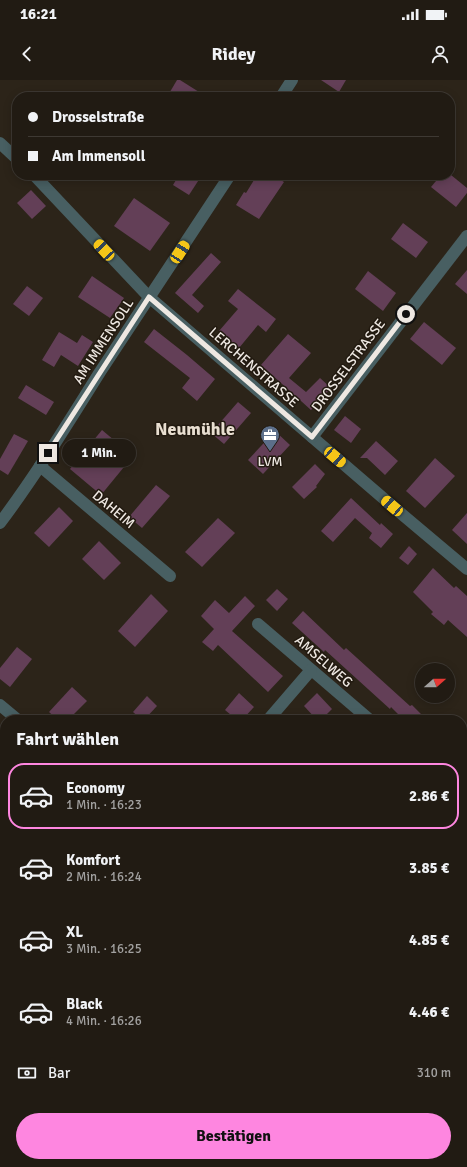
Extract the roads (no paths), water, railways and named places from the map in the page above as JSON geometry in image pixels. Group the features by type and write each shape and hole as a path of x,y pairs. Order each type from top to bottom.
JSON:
{"street":[{"path":"284,92 292,80"},
{"path":"0,143 12,154"},
{"name":"LERCHENSTRASSE","path":"39,180 149,297 467,569"},
{"name":"AM IMMENSOLL","path":"1,519 40,466 227,180"},
{"name":"DROSSELSTRASSE","path":"312,437 467,236"},
{"name":"DAHEIM","path":"40,466 170,576"},
{"name":"AMSELWEG","path":"258,624 364,715"},
{"path":"272,715 312,670"},
{"path":"0,705 12,715"}],"place":[{"name":"LVM","path":"270,452"}],"district":[{"name":"Neumühle","path":"195,429"}]}
